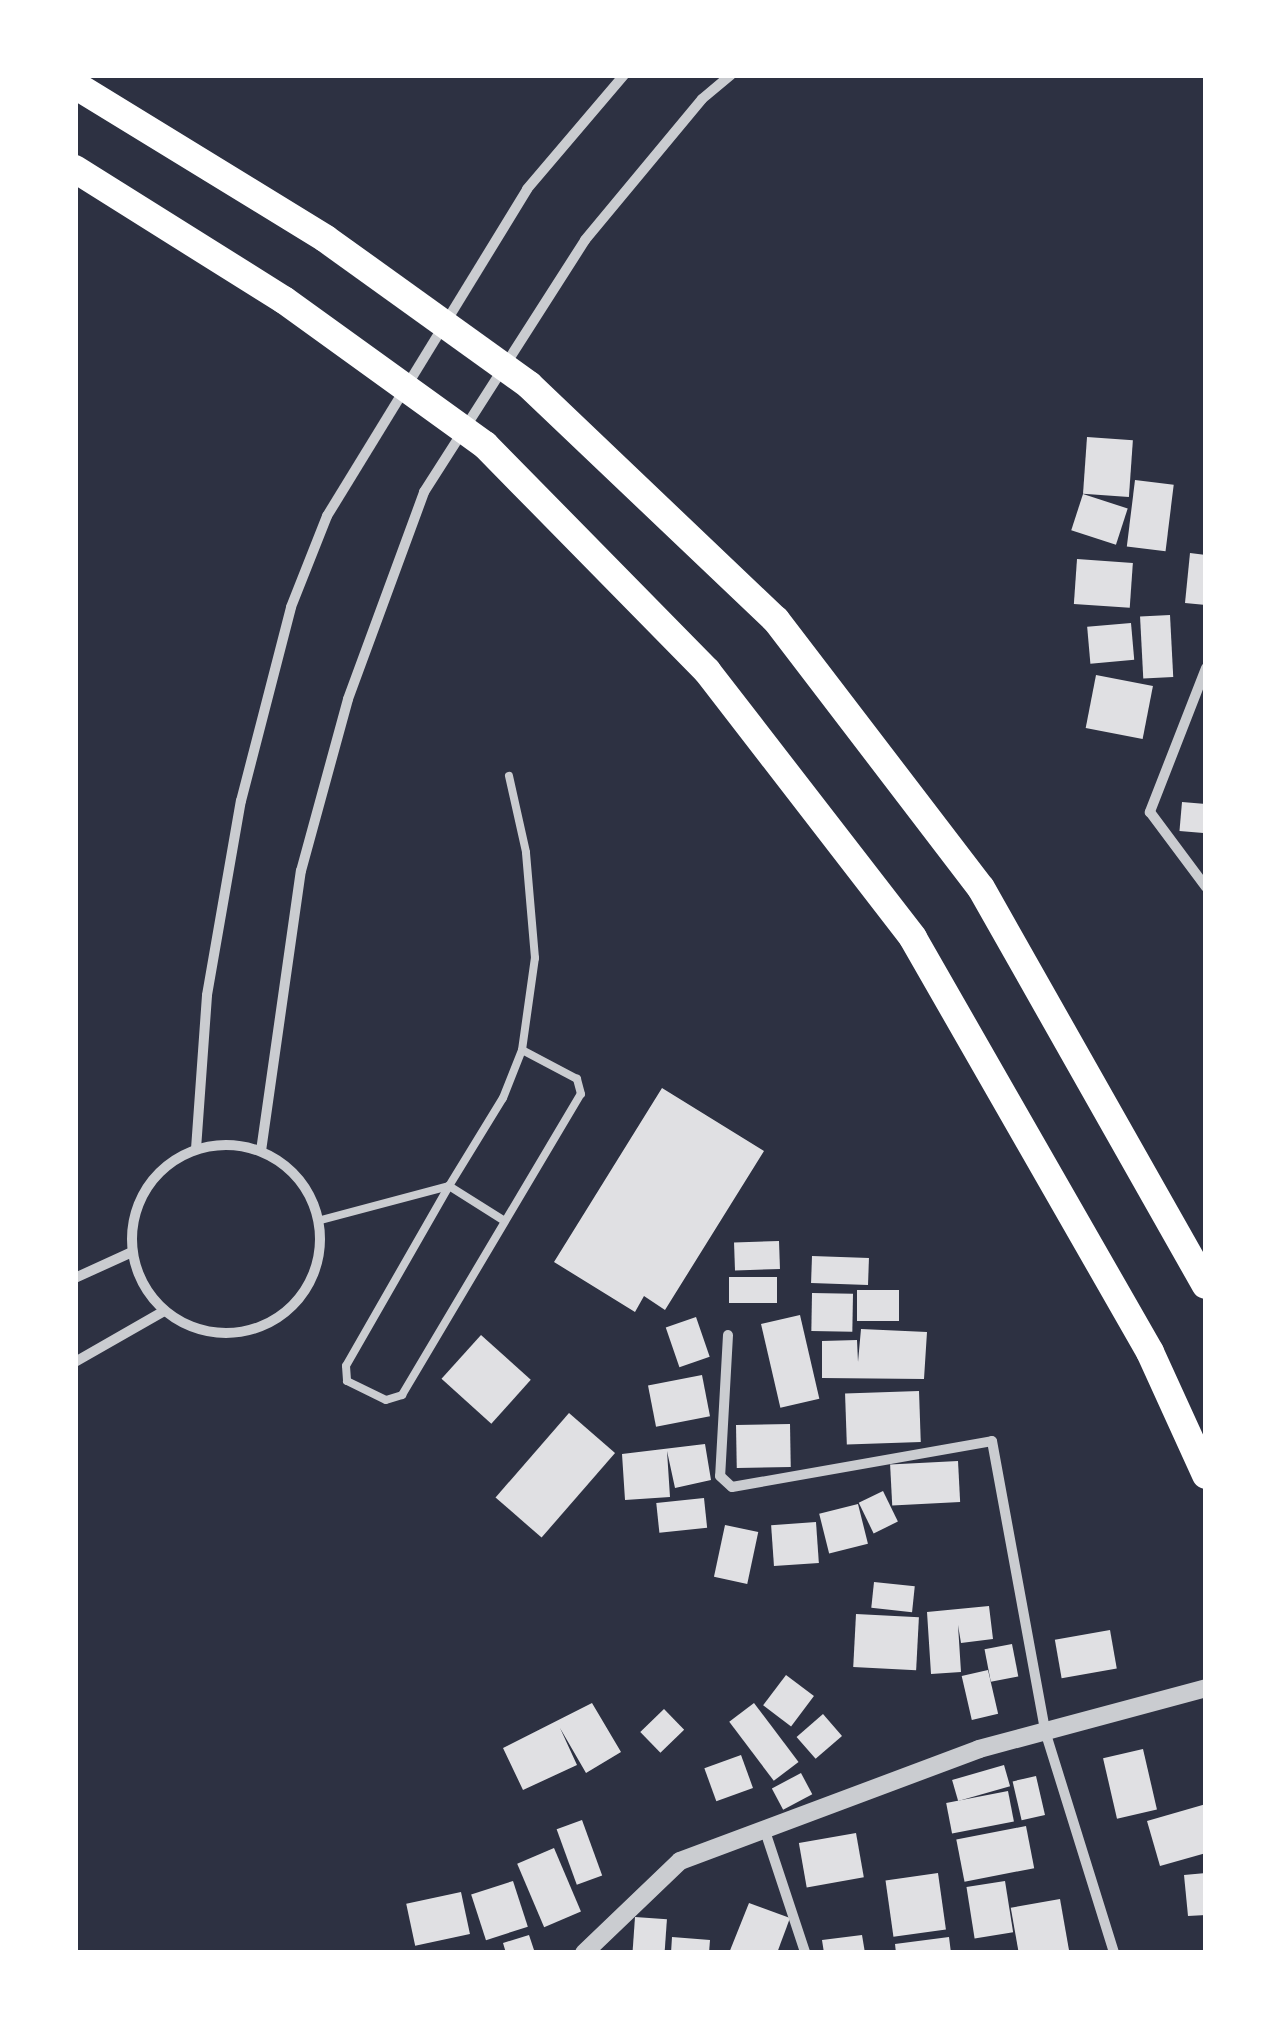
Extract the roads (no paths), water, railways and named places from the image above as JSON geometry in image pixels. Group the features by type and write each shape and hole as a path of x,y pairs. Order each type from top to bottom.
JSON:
{"highway":[{"path":"75,85 326,239 528,385 776,620 981,888 1206,1285"},
{"path":"75,169 284,300 486,445 706,670 913,938 1150,1352 1206,1475"}],"street":[{"path":"196,1150 207,995 241,801 291,607 359,454 527,188 624,75"},
{"path":"261,1151 301,871 348,699 424,492 585,240 702,99 732,75"},
{"path":"1206,668 1150,812 1206,887"},
{"path":"228,1145 261,1151 288,1168 321,1220 313,1272 286,1312 257,1328 225,1333 193,1328 164,1311 137,1274 132,1252 133,1219 145,1189 167,1165 196,1150 228,1145"},
{"path":"75,1278 132,1252"},
{"path":"75,1362 164,1311"},
{"path":"728,1334 720,1476 732,1488 992,1442 1044,1731 1114,1953"},
{"path":"584,1953 680,1862 764,1828 1044,1731 1206,1688"},
{"path":"764,1828 805,1952"}],"lane":[{"path":"510,776 526,852 535,958 522,1050 504,1098 346,1366 347,1381 386,1400 402,1395 502,1220 581,1094 577,1079 522,1050"},
{"path":"321,1220 449,1186 502,1220"}]}
